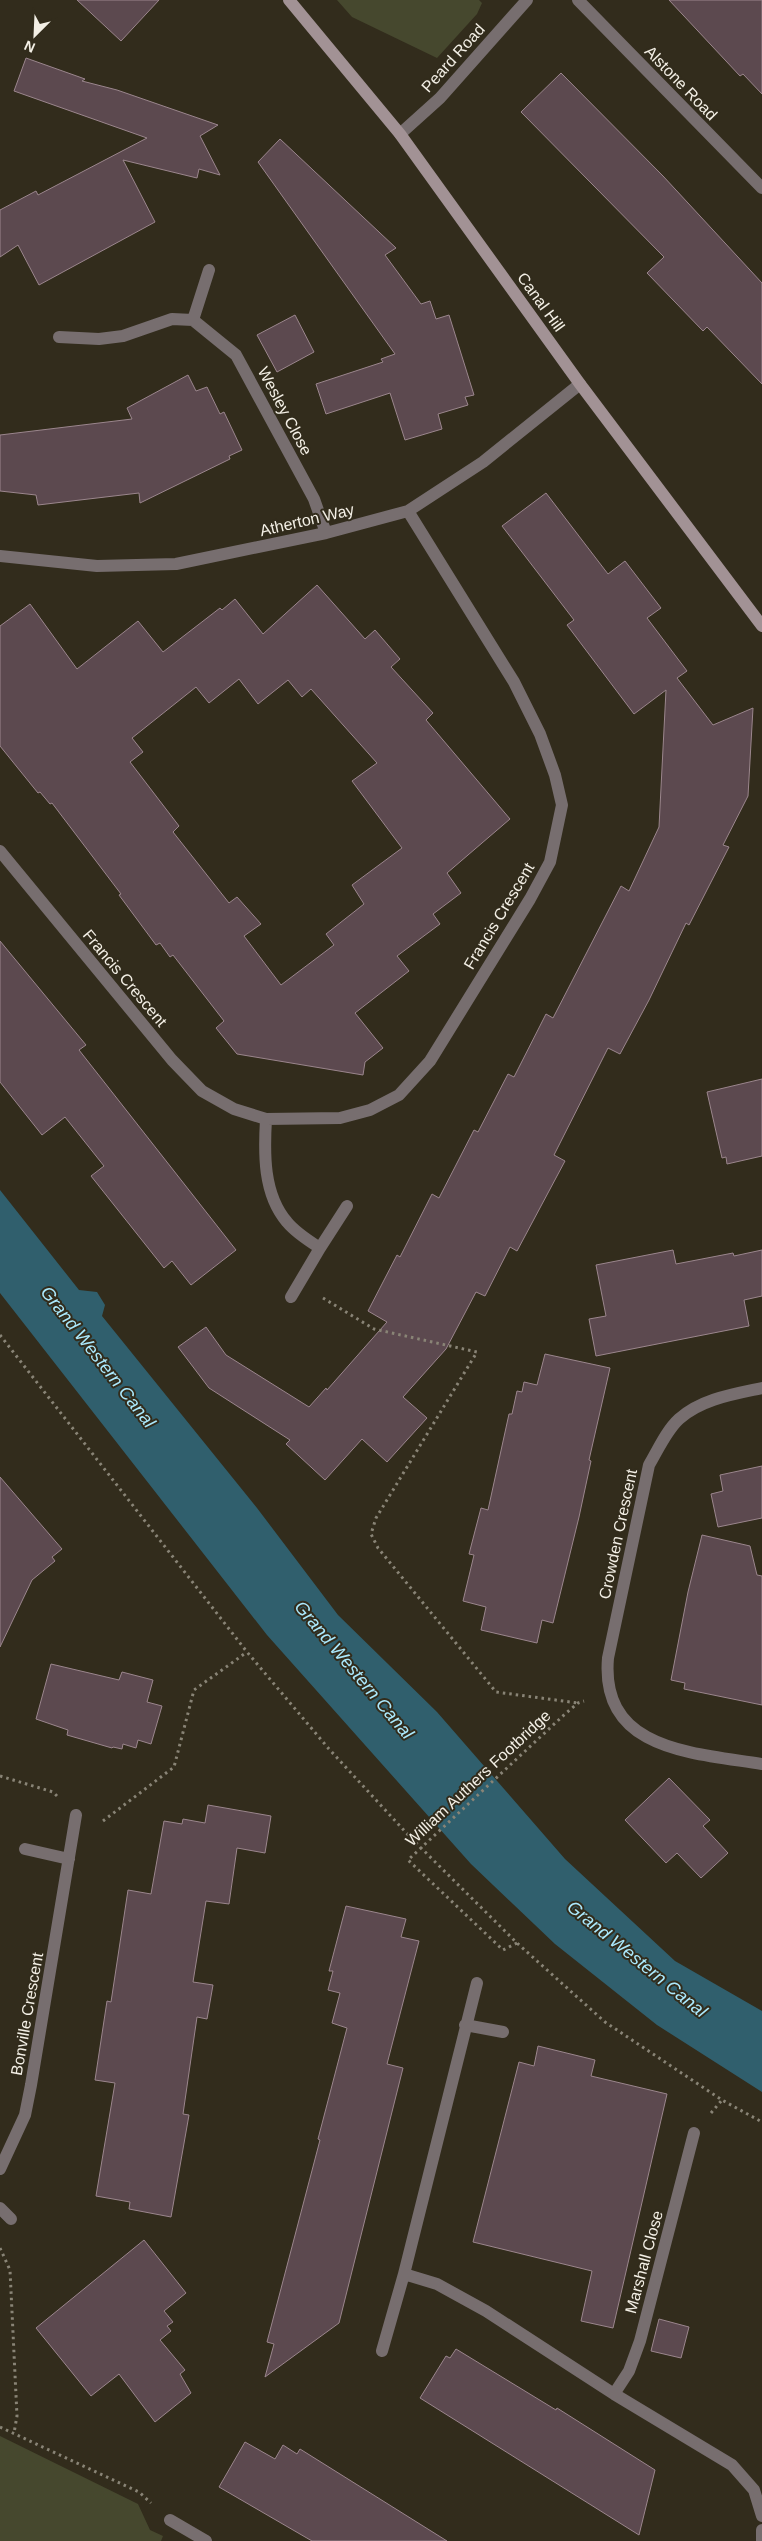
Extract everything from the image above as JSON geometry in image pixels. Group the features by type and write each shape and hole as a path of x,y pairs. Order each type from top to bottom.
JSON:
{"street":[{"name":"Canal Hill","path":"289,0 400,134 580,384 762,626"},
{"name":"Peard Road","path":"400,134 440,98 527,0"},
{"name":"Alstone Road","path":"578,0 762,188"},
{"path":"59,337 99,339 123,336 172,319 193,320 209,270"},
{"name":"Wesley Close","path":"193,320 236,356 314,499 326,533"},
{"name":"Atherton Way","path":"0,556 97,566 176,564 326,533 408,512 483,462 580,384"},
{"name":"Francis Crescent","path":"0,851 172,1060 202,1091 234,1109 266,1119 340,1118 370,1110 398,1095 430,1060 530,899 550,862 562,805 540,734 514,682 408,512"},
{"path":"266,1119 264,1156 271,1192 286,1222 320,1248"},
{"path":"291,1297 347,1206"},
{"name":"Crowden Crescent","path":"762,1388 729,1395 702,1405 679,1419 664,1439 649,1465 608,1658 606,1677 608,1692 613,1706 624,1721 646,1738 678,1750 762,1764"},
{"name":"Bonville Crescent","path":"0,2169 25,2115 76,1815"},
{"path":"26,1848 69,1859"},
{"path":"382,2351 404,2274 477,1983"},
{"path":"466,2025 503,2032"},
{"name":"Marshall Close","path":"614,2394 628,2371 640,2341 694,2133"},
{"path":"0,2208 10,2220"},
{"path":"404,2274 437,2284 486,2311 614,2394 732,2465 754,2490 762,2516"},
{"path":"170,2520 206,2541"},
{"path":"762,2530 762,2541"}],"path":[{"path":"299,1284 374,1329 477,1352 376,1518 371,1534 378,1548 496,1692 556,1698 578,1703"},
{"path":"0,1335 246,1652 329,1749 411,1838 516,1943 606,2022 722,2100 762,2122"},
{"path":"0,1776 53,1792 76,1815 101,1823 174,1767 194,1690 246,1652"},
{"name":"William Authers Footbridge","path":"516,1943 503,1950 408,1860 565,1714"},
{"path":"0,2248 10,2270 17,2398 17,2416 14,2433"},
{"path":"0,2427 139,2492 170,2520"}],"green space":[{"path":"337,0 479,0 482,3 477,14 437,58 352,17"},
{"path":"0,2436 138,2504 150,2530 163,2536 161,2541 0,2541"}],"water":[{"name":"Grand Western Canal","path":"0,1190 79,1290 97,1292 105,1305 102,1316 257,1508 338,1615 437,1712 565,1859 675,1961 762,2011 762,2092 657,2025 555,1944 471,1864 267,1635 0,1293"}],"building":[{"path":"77,0 159,0 121,41"},
{"path":"669,0 762,0 762,94 743,74 740,76"},
{"path":"26,58 85,79 82,81 117,90 218,125 200,136 220,175 199,169 197,178 123,160 155,222 39,285 18,245 0,257 0,210 36,191 38,195 147,138 14,91"},
{"path":"561,73 663,176 762,283 762,384 707,327 703,331 647,273 664,257 521,112"},
{"path":"280,139 396,248 385,255 421,304 430,301 436,319 449,315 474,395 465,397 468,405 438,414 442,429 405,440 390,393 326,414 316,384 383,362 381,359 395,354 258,162"},
{"path":"295,315 314,352 277,372 257,335"},
{"path":"188,375 196,391 207,387 220,414 224,412 242,450 229,456 230,459 140,503 139,493 38,505 36,495 0,491 0,435 132,419 127,408"},
{"path":"546,493 608,574 625,561 661,608 647,618 687,671 677,678 713,725 753,708 748,796 723,845 729,847 689,925 686,923 649,1000 620,1054 608,1048 554,1155 565,1161 517,1251 510,1247 485,1296 476,1292 446,1349 403,1397 427,1418 387,1462 362,1439 325,1480 286,1444 290,1440 209,1388 178,1347 206,1327 226,1355 309,1407 326,1388 327,1390 387,1322 368,1311 397,1255 400,1257 432,1194 439,1198 474,1130 478,1132 508,1074 514,1077 546,1014 553,1018 621,886 629,891 659,827 666,690 634,714 567,625 574,620 502,526"},
{"path":"317,585 365,639 375,630 400,659 391,667 433,713 426,720 510,819 447,873 461,893 433,914 440,924 397,956 409,971 355,1013 383,1048 365,1062 363,1075 237,1054 216,1028 224,1021 173,955 170,957 160,943 156,945 119,895 121,894 52,803 50,804 40,792 38,793 0,746 0,626 30,604 77,669 138,621 163,652 220,608 222,610 235,599 263,634","holes":["239,679 258,704 288,680 302,697 311,689 377,763 352,781 402,848 352,885 364,904 326,934 334,945 281,985 244,936 261,924 237,897 229,903 173,832 179,826 130,762 143,752 132,738 196,687 209,703"]},
{"path":"0,941 86,1045 79,1050 236,1250 191,1285 172,1261 164,1268 91,1176 104,1166 65,1117 42,1135 0,1082"},
{"path":"762,1079 762,1156 727,1164 726,1157 722,1158 707,1092"},
{"path":"673,1250 676,1264 733,1253 734,1256 762,1250 762,1296 744,1300 749,1326 596,1356 589,1319 606,1316 596,1265"},
{"path":"545,1354 610,1368 589,1460 591,1461 579,1517 553,1623 542,1620 537,1643 481,1630 486,1607 463,1601 474,1555 469,1554 481,1508 488,1510 509,1414 512,1414 517,1391 522,1392 524,1382 537,1385"},
{"path":"762,1466 762,1518 718,1527 711,1494 723,1491 720,1475"},
{"path":"0,1477 62,1549 52,1557 55,1561 32,1580 0,1647"},
{"path":"702,1535 750,1546 757,1575 762,1576 762,1705 684,1689 685,1683 671,1680 688,1592"},
{"path":"51,1664 119,1680 122,1672 153,1680 147,1702 162,1706 151,1744 138,1740 136,1748 123,1744 122,1749 112,1748 67,1735 68,1730 36,1719"},
{"path":"669,1778 710,1820 703,1826 728,1853 701,1878 677,1853 666,1863 625,1820"},
{"path":"208,1805 271,1816 265,1853 237,1848 229,1904 206,1901 193,1982 213,1985 207,2019 197,2017 183,2114 189,2115 171,2217 129,2209 130,2202 96,2196 115,2083 95,2080 107,2001 111,2002 128,1890 151,1894 164,1821 182,1824 183,1819 205,1823"},
{"path":"346,1906 406,1919 401,1937 419,1941 387,2064 403,2068 339,2323 265,2377 274,2344 267,2342 347,2028 332,2023 340,1993 328,1990 333,1971 329,1971"},
{"path":"538,2046 595,2060 591,2076 667,2094 613,2328 581,2321 592,2271 473,2242 519,2062 534,2066"},
{"path":"144,2240 186,2293 164,2311 173,2322 167,2326 171,2331 160,2340 185,2370 180,2374 191,2393 155,2422 119,2374 91,2396 36,2328"},
{"path":"659,2319 689,2327 681,2358 651,2351"},
{"path":"456,2349 556,2410 557,2408 655,2470 639,2535 420,2398 446,2356 450,2358"},
{"path":"245,2442 275,2459 283,2445 297,2454 300,2449 447,2541 312,2541 219,2487"}]}
